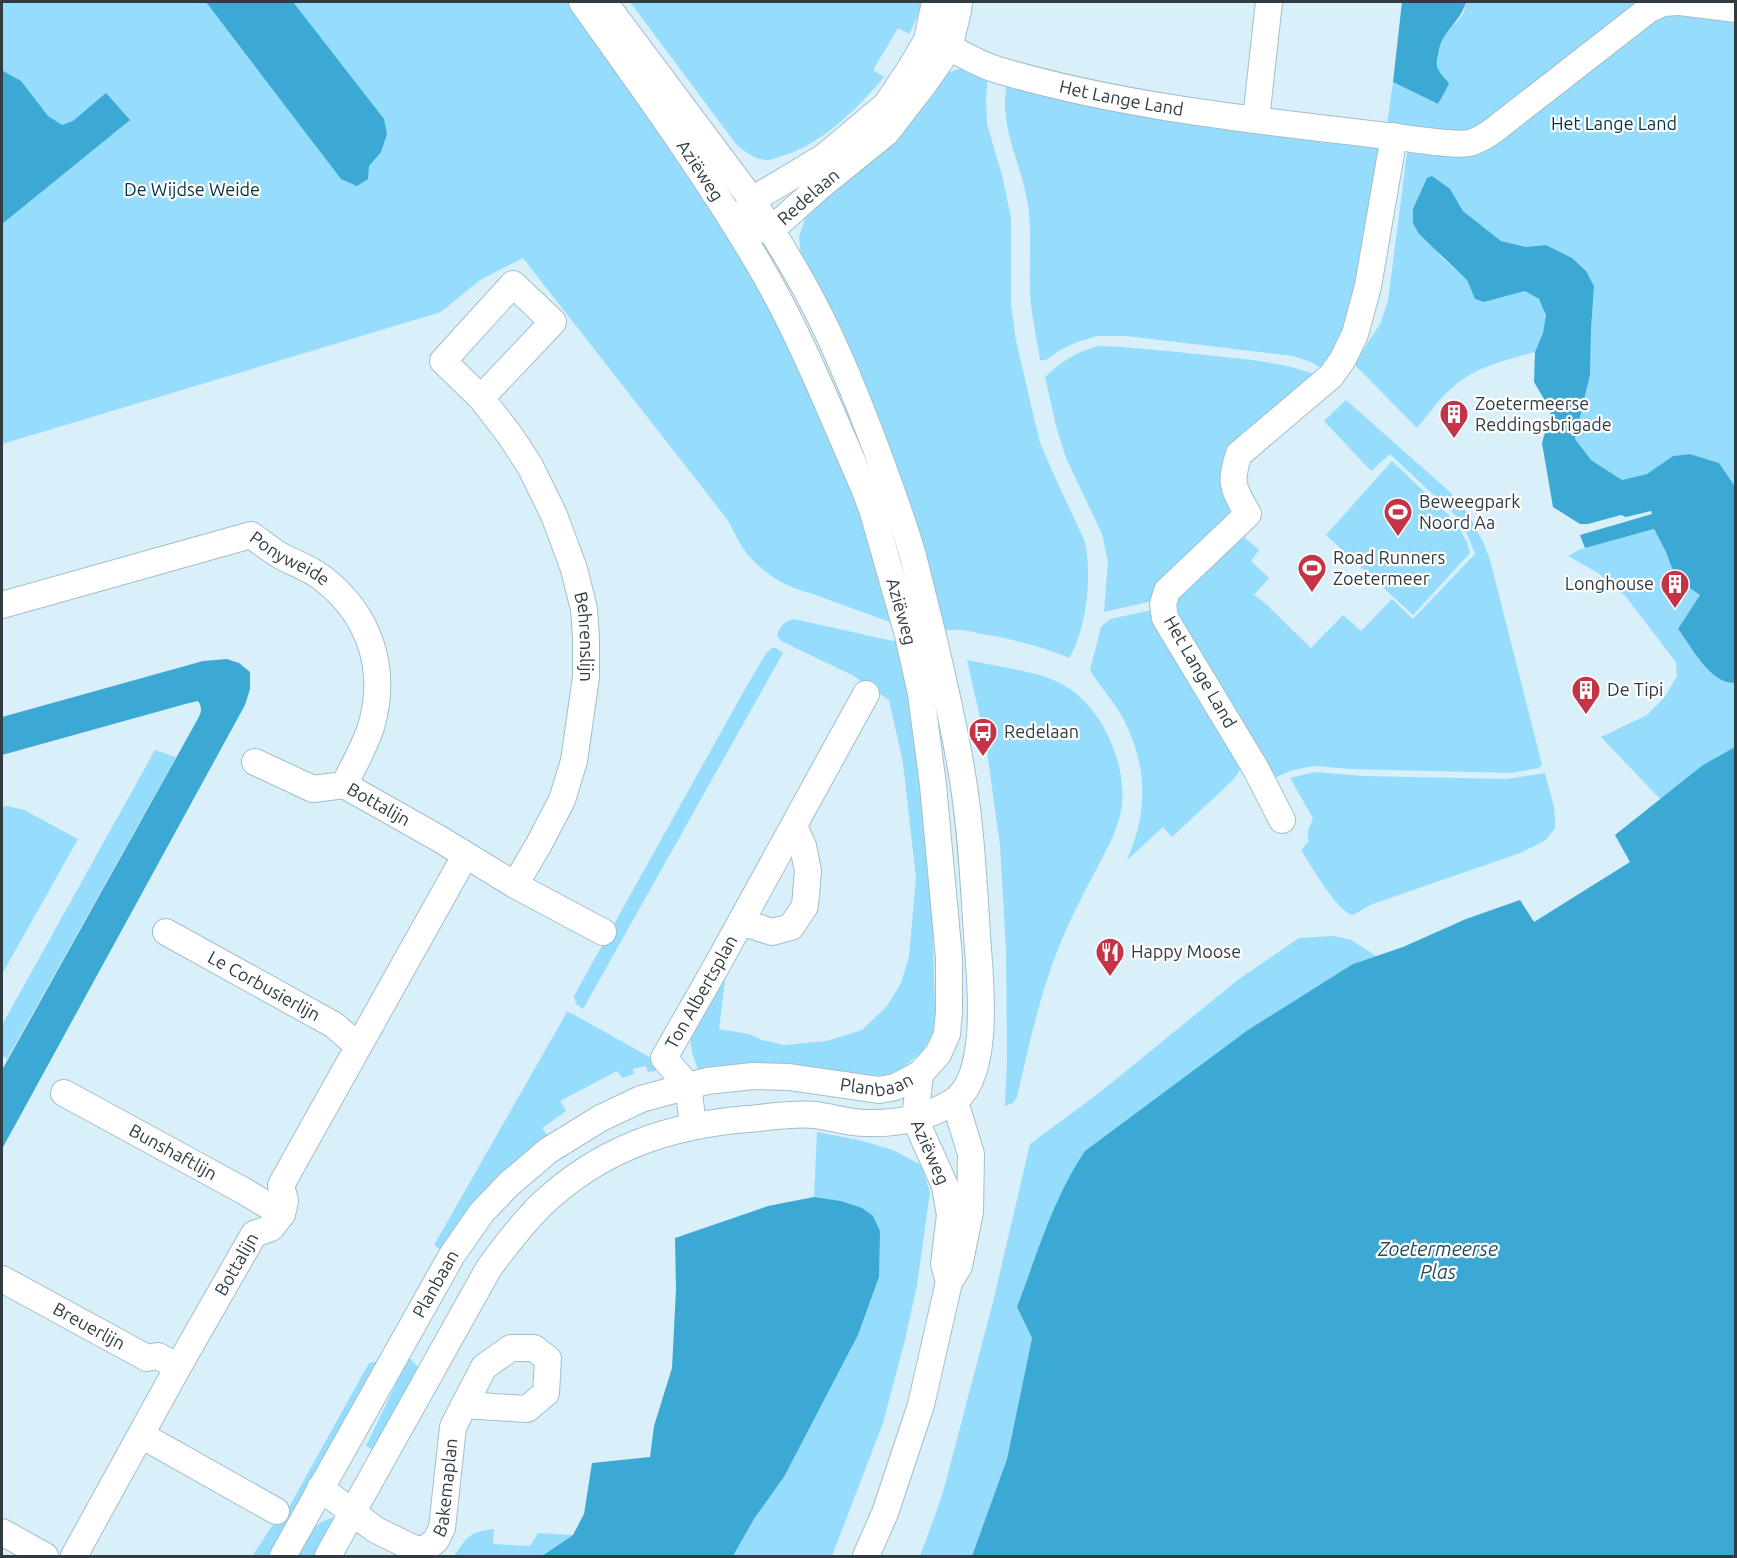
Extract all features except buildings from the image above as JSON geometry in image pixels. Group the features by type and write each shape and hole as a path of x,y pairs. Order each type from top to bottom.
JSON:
{"street":[{"name":"Aziëweg","path":"582,2 696,163 760,267 797,338 864,488 909,635 921,694 934,796 949,958 950,1012 947,1034 938,1054 920,1074 915,1119 945,1186 950,1215 944,1264 949,1282"},
{"name":"Aziëweg","path":"604,2 752,200 809,296 840,359 890,486 912,553 946,688 964,784 980,976 980,1025 978,1059 970,1083 955,1102 971,1154 970,1212 959,1266 949,1282 921,1405 885,1513 866,1557"},
{"name":"Redelaan","path":"935,2 938,44"},
{"name":"Redelaan","path":"938,44 910,69 886,105 824,157 752,200 737,228 771,230 818,188 886,133 924,84 938,44 958,10 959,2"},
{"path":"1256,119 1269,2"},
{"name":"Het Lange Land","path":"938,44 996,70 1115,99 1256,119 1473,144 1648,10 1663,3 1679,2 1736,9"},
{"name":"Het Lange Land","path":"1282,820 1256,769 1165,618 1163,604 1167,591 1248,514 1234,489 1234,471 1239,454 1331,376 1343,359 1355,334 1368,286 1394,136"},
{"name":"Behrenslijn","path":"481,398 530,466 554,515 574,569 584,609 586,637 586,677 574,761 562,800 515,885"},
{"name":"Ponyweide","path":"2,605 251,535 280,555 306,567 333,587 361,620 370,640 378,686 376,707 361,752 344,785"},
{"name":"Ton Albertsplan","path":"688,1086 664,1058 866,694"},
{"name":"Bottalijn","path":"255,762 314,789 344,785 515,885 603,932"},
{"name":"Ton Albertsplan","path":"741,922 772,932 791,927 805,906 808,871 803,846 794,826"},
{"path":"282,1214 285,1201 281,1185 465,856"},
{"name":"Le Corbusierlijn","path":"166,932 334,1025 358,1046"},
{"name":"Planbaan","path":"283,1557 452,1255 482,1212 510,1183 549,1150 601,1118 641,1099 707,1081 753,1076 789,1077 879,1090 896,1088 920,1074 955,1102 915,1119 866,1123 812,1115 740,1119 693,1125 653,1136 616,1152 580,1174 542,1205 489,1268 328,1557"},
{"path":"688,1086 693,1125"},
{"name":"Bunshaftlijn","path":"64,1092 282,1214"},
{"name":"Bottalijn","path":"74,1557 254,1234 271,1228 282,1214"},
{"name":"Breuerlijn","path":"2,1279 147,1358 158,1356 178,1367"},
{"name":"Bakemaplan","path":"320,1488 376,1530 417,1550 428,1548 436,1540 442,1528 453,1427 464,1406"},
{"path":"141,1435 276,1511"},
{"path":"2,1532 45,1557"}],"green space":[{"name":"De Wijdse Weide","path":"2,2 571,2 750,263 785,331 868,527 901,626 793,587 769,574 756,563 743,548 727,519 523,258 480,280 441,312 2,444"},
{"path":"630,2 922,2 909,34 898,28 873,70 884,77 863,100 838,124 811,143 797,151 763,160 747,153 736,144"},
{"name":"Het Lange Land","path":"1466,2 1735,2 1735,499 1734,485 1719,463 1690,454 1673,456 1647,474 1622,480 1591,460 1575,440 1590,375 1594,286 1586,271 1572,258 1546,245 1526,247 1501,241 1463,211 1457,200 1439,255 1467,280 1475,299 1484,302 1525,291 1537,298 1545,310 1546,317 1535,352 1493,364 1472,373 1444,395 1417,428 1354,364 1380,324 1388,301 1407,153 1439,154 1387,125 1393,82 1438,104 1446,78 1438,70 1439,43 1446,31 1458,21 1464,12"},
{"path":"959,69 968,69 988,77 987,124 1002,175 1011,218 1011,305 1016,341 1040,443 1085,542 1088,586 1084,617 1069,658 1037,646 1004,638 963,630 944,631 801,257 799,237 806,215 944,74"},
{"path":"1007,84 1385,144 1345,335 1323,369 1293,356 1126,336 1097,336 1060,350 1046,360 1040,360 1031,301 1028,205 1008,130 1005,100"},
{"path":"1098,346 1247,359 1274,363 1314,374 1240,441 1229,518 1152,601 1104,612 1108,562 1102,534 1066,458 1045,377 1069,358"},
{"path":"1346,400 1451,493 1469,515 1490,560 1542,765 1538,768 1512,773 1314,766 1293,770 1274,778 1241,719 1177,620 1176,605 1182,590 1244,537 1259,550 1251,561 1269,578 1254,595 1311,648 1343,615 1361,631 1392,599 1413,619 1475,554 1465,529 1457,517 1390,454 1371,471 1324,421"},
{"name":"Beweegpark Noord Aa","path":"1392,461 1455,521 1467,542 1470,553 1413,615 1326,535"},
{"path":"1654,529 1676,579 1700,595 1678,629 1698,658 1730,683 1735,683 1735,747 1703,765 1661,800 1601,737 1647,715 1664,698 1677,676 1676,662 1625,596 1598,573 1568,556 1581,549"},
{"path":"1152,610 1241,764 1234,779 1172,837 1163,827 1127,860 1139,825 1142,807 1138,755 1124,720 1090,670 1101,627 1110,619"},
{"path":"794,619 897,642 905,641 920,754 932,899 935,1012 933,1032 923,1051 895,1074 855,1078 698,1070 692,1053 689,1029 726,973 719,1029 749,1034 762,1040 784,1045 827,1041 862,1030 887,1006 901,983 909,957 916,878 903,763 889,700 852,675 781,641 777,635 780,629 785,623"},
{"path":"772,648 783,653 583,1009 576,1004 574,996 745,689 767,652"},
{"path":"967,660 1040,675 1060,683 1075,693 1100,721 1116,756 1121,775 1121,811 1114,834 1060,944 1036,1019 1017,1097 1013,1103 1005,1106 1006,950 1000,846 986,744"},
{"path":"155,750 176,757 7,1059 2,1055 2,1025"},
{"path":"1315,772 1364,776 1507,779 1545,773 1554,807 1555,828 1546,840 1520,853 1370,905 1353,915 1332,897 1301,850 1309,841 1308,832 1313,818 1290,778"},
{"path":"2,807 24,810 78,839 2,974"},
{"path":"1334,936 1351,940 1376,956 1353,964 1017,1307 1032,1338 1007,1459 972,1556 920,1556 942,1496 993,1302 1030,1144 1099,1093 1239,979 1299,938"},
{"path":"567,1012 655,1060 656,1071 648,1072 646,1066 633,1069 634,1074 622,1078 617,1071 560,1101 566,1111 542,1128 550,1139 444,1252 434,1245"},
{"path":"817,1132 859,1140 893,1150 921,1165 930,1192 917,1285 883,1423 832,1556 733,1556 754,1519 784,1477 858,1335 879,1277 841,1201 814,1197"},
{"path":"409,1357 422,1372 377,1452 366,1446"},
{"path":"383,1360 274,1556 253,1555 270,1529 289,1507 369,1363"},
{"path":"337,1517 318,1556 294,1556 316,1526"},
{"path":"494,1529 493,1544 530,1546 538,1533 573,1535 542,1556 454,1556 470,1536"}],"water":[{"path":"206,2 293,2 384,119 387,134 381,152 369,166 368,179 357,186 341,179"},
{"path":"1402,2 1466,2 1463,10 1446,33 1440,47 1437,67 1449,84 1438,104 1393,82"},
{"path":"2,71 21,81 48,116 62,125 73,121 106,93 130,120 2,224 3,95"},
{"path":"1432,176 1450,189 1463,211 1501,241 1526,247 1546,245 1572,258 1586,271 1594,286 1590,375 1575,439 1591,460 1622,480 1647,474 1673,456 1690,454 1719,463 1734,485 1736,499 1735,683 1726,682 1710,671 1678,629 1700,595 1676,579 1654,529 1585,548 1580,535 1652,514 1651,511 1580,524 1553,507 1542,443 1551,411 1534,382 1535,352 1543,333 1546,315 1539,299 1525,291 1484,302 1475,299 1467,280 1419,234 1413,223 1413,209 1427,178"},
{"path":"227,659 239,663 250,672 250,689 245,705 2,1149 2,1070 197,721 201,710 198,701 189,703 2,755 2,717 203,661"},
{"name":"Zoetermeerse Plas","path":"1735,747 1735,1556 972,1556 1007,1459 1032,1338 1017,1307 1055,1207 1085,1151 1248,1030 1353,964 1403,947 1466,919 1520,900 1534,922 1630,862 1615,835 1703,765"},
{"path":"814,1197 841,1201 862,1208 873,1216 880,1231 879,1277 858,1335 784,1477 754,1519 733,1556 542,1556 573,1535 584,1514 592,1463 650,1457 654,1426 672,1368 676,1289 675,1238 768,1206"}],"place":[{"name":"Zoetermeerse Reddingsbrigade","path":"1454,440"},
{"name":"Beweegpark Noord Aa","path":"1398,538"},
{"name":"Road Runners Zoetermeer","path":"1312,594"},
{"name":"Longhouse","path":"1675,610"},
{"name":"De Tipi","path":"1586,716"},
{"name":"Redelaan","path":"983,758"},
{"name":"Happy Moose","path":"1110,978"}]}
